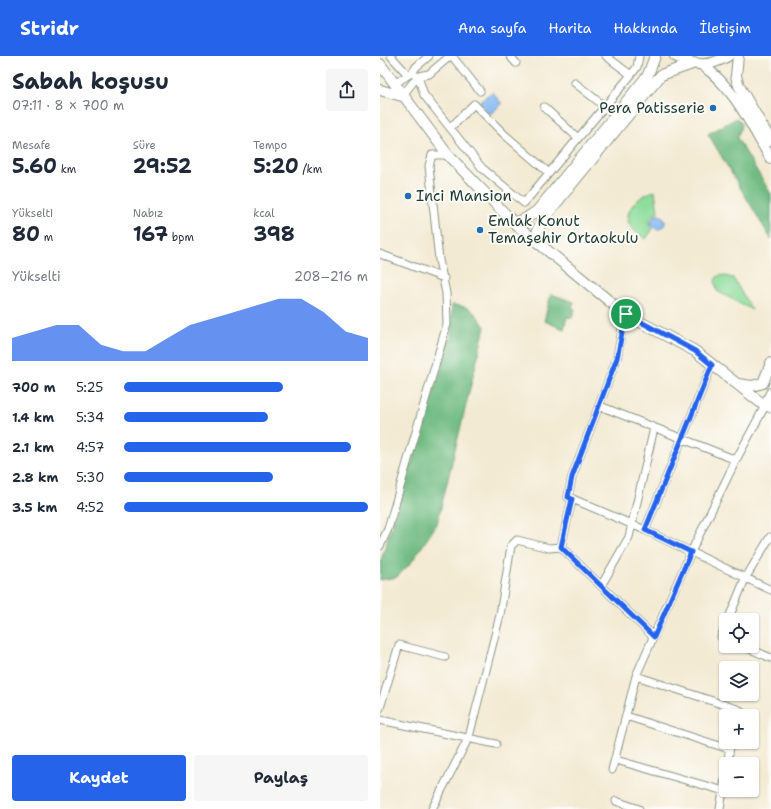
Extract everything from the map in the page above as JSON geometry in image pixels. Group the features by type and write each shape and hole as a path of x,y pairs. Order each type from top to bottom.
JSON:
{"main road":[{"path":"514,223 525,219 537,211 648,75 654,56"},
{"path":"675,56 714,74 734,96 771,159"},
{"path":"536,241 538,229 544,218 661,75 697,65 717,62 728,56"},
{"path":"738,56 736,76 739,86 771,141"},
{"path":"381,67 448,155 514,223 626,314 695,351 768,408 771,393"},
{"path":"380,90 402,96"},
{"path":"737,384 752,386 767,385 771,363"}],"street":[{"path":"391,56 408,75"},
{"path":"394,84 408,75 429,56"},
{"path":"402,96 418,76 429,74 451,56 480,91"},
{"path":"510,56 516,63"},
{"path":"606,56 631,75"},
{"path":"418,76 424,95 482,168 524,203 631,75 637,67 639,56"},
{"path":"575,83 604,106"},
{"path":"450,128 474,104 505,135 549,173"},
{"path":"544,107 578,138"},
{"path":"380,546 388,529 447,324 448,308 444,278 439,260 429,166 432,155 448,155"},
{"path":"380,254 444,278"},
{"path":"626,314 617,358 572,477 568,497 645,530 745,579 771,590"},
{"path":"645,530 712,365"},
{"path":"600,406 736,460"},
{"path":"612,770 616,760 636,676 691,552 736,460 768,408"},
{"path":"601,586 629,537 634,525 654,428"},
{"path":"561,547 572,499"},
{"path":"731,613 745,579 770,537 771,538"},
{"path":"432,809 469,737 500,615 512,546 517,540 549,548 561,547 654,637"},
{"path":"380,708 398,645 445,657"},
{"path":"759,653 771,658"},
{"path":"636,676 737,709"},
{"path":"626,716 719,742"},
{"path":"380,720 469,737 496,744"},
{"path":"616,760 719,790"},
{"path":"720,809 723,797"},
{"path":"616,801 639,809"}],"green space":[{"path":"737,118 742,124 737,138 771,194 771,239 708,134"},
{"path":"655,191 658,213 651,217 649,222 653,229 646,239 631,227 628,221 628,215 630,209 638,199"},
{"path":"721,275 733,278 752,310 717,291 715,281 717,277"},
{"path":"551,294 574,302 572,308 575,309 572,318 567,317 564,329 544,321"},
{"path":"452,305 468,308 478,317 485,327 437,524 411,563 397,577 380,580 381,560 451,335"}],"water":[{"path":"492,92 502,104 489,115 479,102"},
{"path":"655,215 661,215 665,219 665,225 661,229 655,229 651,225 651,219"}],"place":[{"name":"Pera Patisserie","path":"713,108"},
{"name":"Inci Mansion","path":"408,196"},
{"name":"Emlak Konut Temaşehir Ortaokulu","path":"480,230"}],"route":[{"path":"626,314 695,351 712,365 645,530 691,552 654,637 561,547 572,499 568,497 572,477 617,358 626,314"}]}
